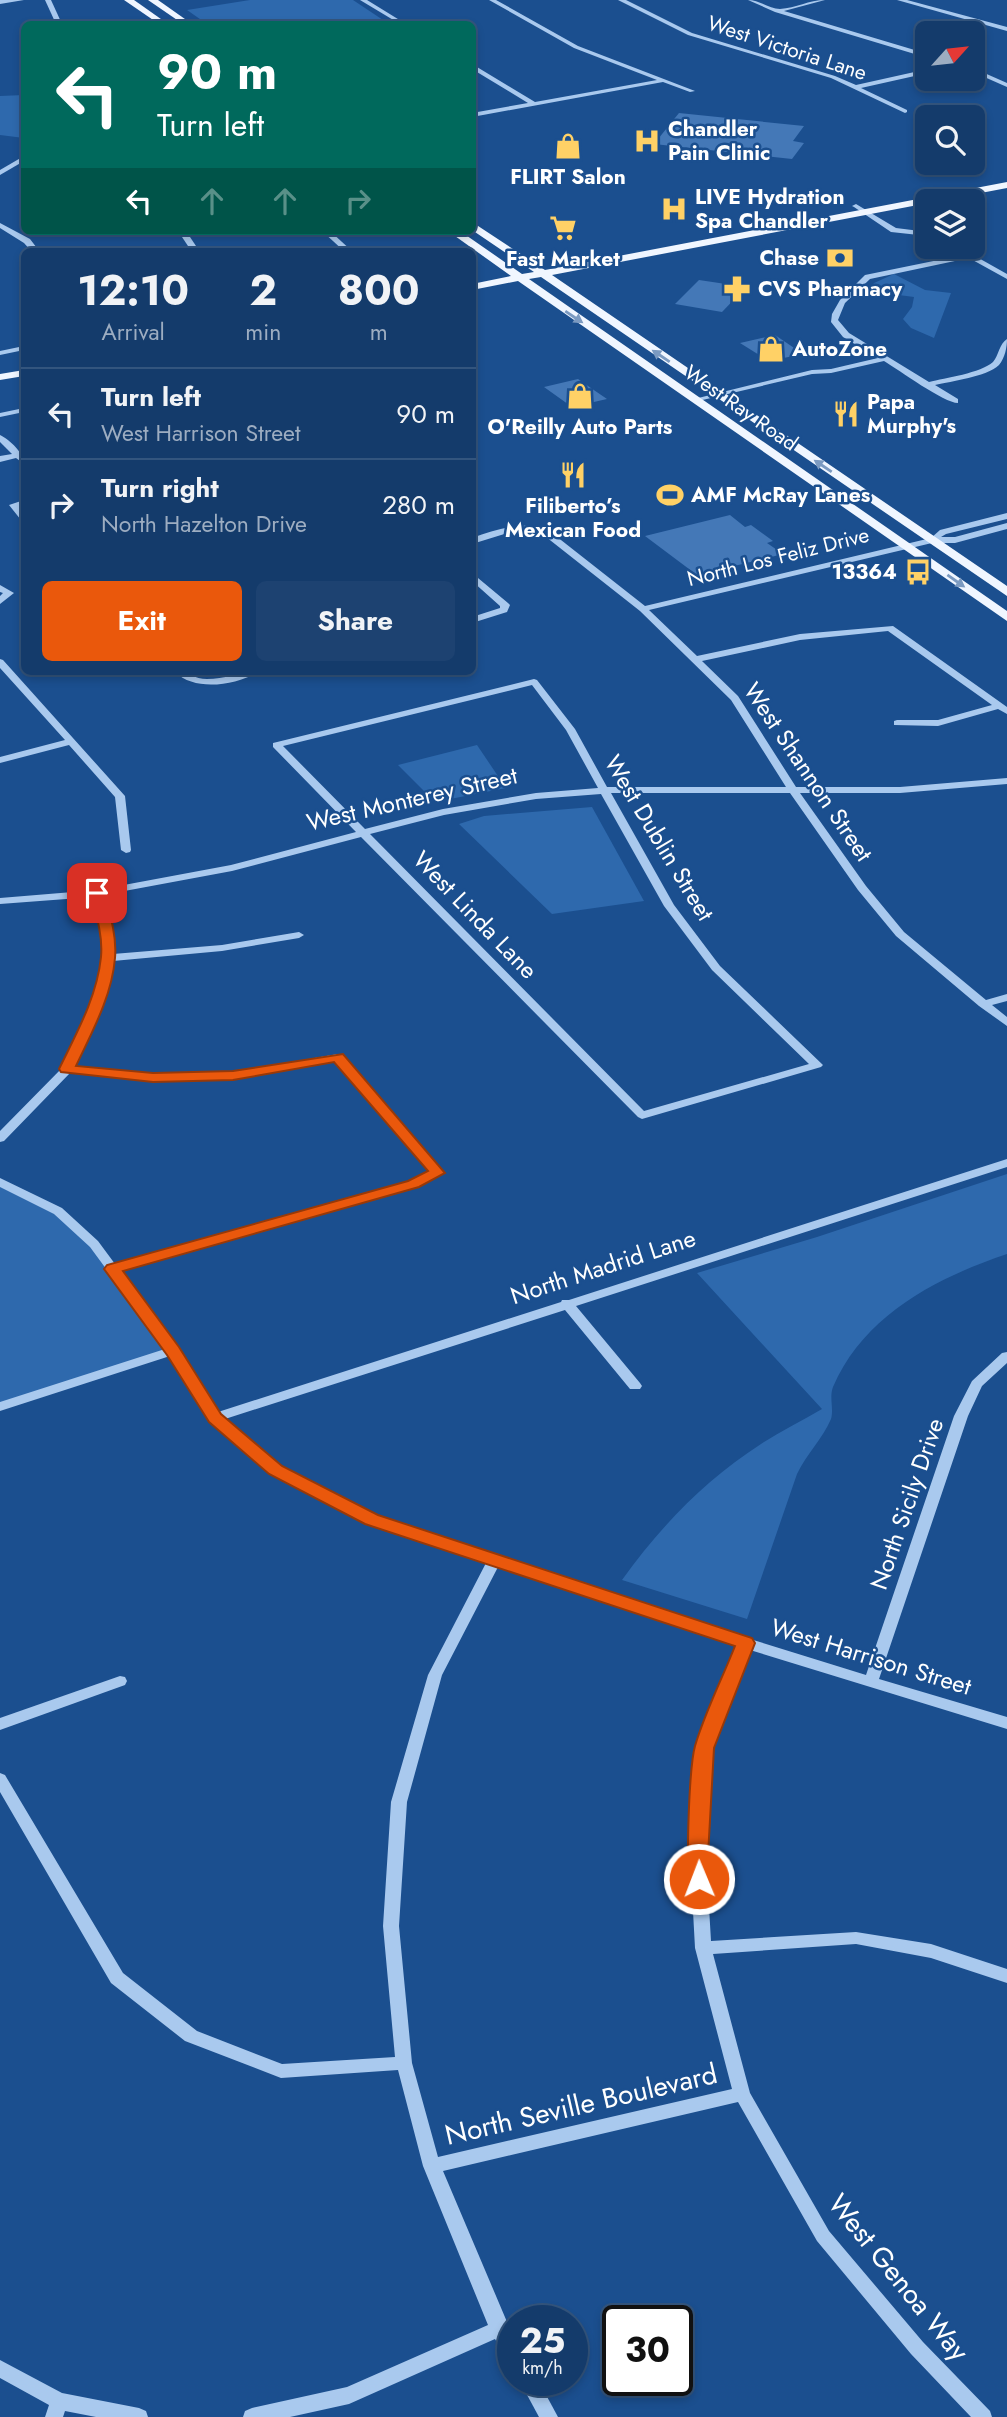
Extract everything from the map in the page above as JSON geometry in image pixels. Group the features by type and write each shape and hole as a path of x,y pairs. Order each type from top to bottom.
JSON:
{"main road":[{"path":"128,0 160,21"},
{"path":"152,0 184,21"},
{"path":"860,209 1007,177"},
{"path":"476,286 536,270 860,209 1007,185"},
{"name":"West Ray Road","path":"476,228 926,541 1007,592"},
{"name":"West Ray Road","path":"458,235 1007,617"},
{"path":"476,278 513,275"},
{"path":"0,368 21,364"},
{"path":"0,377 21,374"}],"street":[{"path":"0,2 21,0"},
{"path":"48,0 58,21"},
{"path":"363,0 395,21"},
{"path":"492,0 576,47 692,91"},
{"name":"West Victoria Lane","path":"621,0 691,34 856,87 905,111"},
{"path":"751,0 777,11 915,51"},
{"path":"777,11 822,0"},
{"path":"900,0 1007,29"},
{"path":"476,68 534,104"},
{"path":"856,87 915,74"},
{"path":"985,75 1007,85"},
{"path":"476,114 661,80"},
{"path":"0,173 21,160"},
{"path":"0,163 21,166"},
{"path":"860,209 894,230 915,232"},
{"path":"0,225 27,241 33,248"},
{"path":"330,235 345,248"},
{"path":"954,259 876,274 857,286 836,310 834,320 841,332 955,401"},
{"path":"974,259 1007,277"},
{"path":"926,385 979,372 996,363 1007,341"},
{"path":"0,353 21,349"},
{"path":"812,372 823,366 875,354"},
{"path":"694,400 812,372 831,371 884,359"},
{"path":"0,415 21,411"},
{"path":"0,437 21,459"},
{"path":"0,459 21,459"},
{"path":"21,504 13,505 21,514"},
{"path":"926,541 943,532 1007,516"},
{"path":"926,541 955,540 1007,526"},
{"name":"West Shannon Street","path":"476,540 522,527 535,527 544,531 643,609 736,698 793,790 862,888 900,934 1007,1023"},
{"name":"North Los Feliz Drive","path":"643,609 926,541"},
{"path":"476,580 505,605 504,610 476,619"},
{"path":"0,588 9,593 0,601"},
{"path":"697,659 800,637 890,628 1003,708"},
{"path":"0,662 120,796 127,849"},
{"path":"183,675 199,683 238,675"},
{"name":"West Linda Lane","path":"534,682 276,745 642,1115"},
{"name":"West Dublin Street","path":"534,682 570,729 607,790 670,906 716,968 817,1065 642,1115"},
{"path":"897,723 938,723 1003,708"},
{"path":"0,760 70,742"},
{"name":"West Monterey Street","path":"0,901 97,893 232,868 443,813 536,796 607,790 900,790 1007,781"},
{"path":"0,1138 66,1069 95,1009 108,958 107,929 97,893"},
{"path":"108,958 222,948 299,935"},
{"path":"983,1004 1007,997"},
{"path":"66,1069 153,1078 233,1075 338,1057 437,1173 414,1184 112,1269"},
{"name":"North Madrid Lane","path":"215,1418 1007,1163"},
{"name":"West Harrison Street","path":"0,1182 58,1212 94,1244 173,1351 215,1418 275,1470 371,1520 746,1643 872,1679 1007,1723"},
{"path":"567,1303 635,1386"},
{"path":"0,1407 173,1351"},
{"name":"North Sicily Drive","path":"872,1679 961,1416 977,1384 1007,1356"},
{"path":"493,1562 435,1675 399,1802 391,1926 404,2063 432,2166 497,2324"},
{"name":"West Genoa Way","path":"746,1643 704,1748 698,1856 703,1948 742,2094 823,2235 917,2348 983,2417"},
{"path":"0,1724 120,1681"},
{"path":"0,1779 117,1978 191,2036 281,2071 404,2063"},
{"path":"703,1948 856,1938 931,1951 1007,1976"},
{"name":"North Seville Boulevard","path":"432,2166 742,2094"},
{"path":"252,2417 349,2395 497,2330"},
{"path":"0,2368 56,2409 139,2417"},
{"path":"538,2396 550,2417"}],"shaded area":[{"path":"250,0 353,0 384,21 203,21 187,10"},
{"path":"21,95 21,138 0,135 0,96"},
{"path":"894,274 925,290 951,293 934,338 911,328 903,319 912,307 914,297 868,291 874,283"},
{"path":"477,745 506,788 435,802 398,765"},
{"path":"592,807 644,901 552,914 459,824 484,816"},
{"path":"1007,1174 1007,1254 954,1275 905,1302 863,1339 846,1362 833,1387 831,1419 797,1474 747,1619 622,1580 652,1541 702,1489 761,1444 822,1409 697,1273 817,1237"},
{"path":"0,1182 58,1211 94,1244 173,1351 0,1407"}],"building":[{"path":"679,113 804,126 793,141 804,143 792,159 654,144"},
{"name":"CVS Pharmacy","path":"699,280 746,287 722,312 675,304"},
{"name":"AutoZone","path":"775,335 803,354 769,361 740,343"},
{"name":"O'Reilly Auto Parts","path":"578,379 607,399 572,407 544,387"},
{"path":"730,515 745,527 751,525 773,541 767,543 783,554 697,575 645,536"}],"place":[{"name":"Chandler Pain Clinic","path":"647,141"},
{"name":"FLIRT Salon","path":"568,146"},
{"name":"LIVE Hydration Spa Chandler","path":"674,209"},
{"name":"Fast Market","path":"563,228"},
{"name":"Chase","path":"840,258"},
{"name":"CVS Pharmacy","path":"737,289"},
{"name":"AutoZone","path":"771,349"},
{"name":"O'Reilly Auto Parts","path":"580,396"},
{"name":"Papa Murphy's","path":"846,414"},
{"name":"Filiberto’s Mexican Food","path":"573,475"},
{"name":"AMF McRay Lanes","path":"670,495"},
{"name":"13364","path":"918,572"}],"route":[{"path":"97,893 107,929 108,958 95,1009 66,1069 153,1078 233,1075 338,1057 437,1173 414,1184 112,1269 173,1351 215,1418 275,1470 371,1520 746,1643 704,1748 699,1879"}]}
